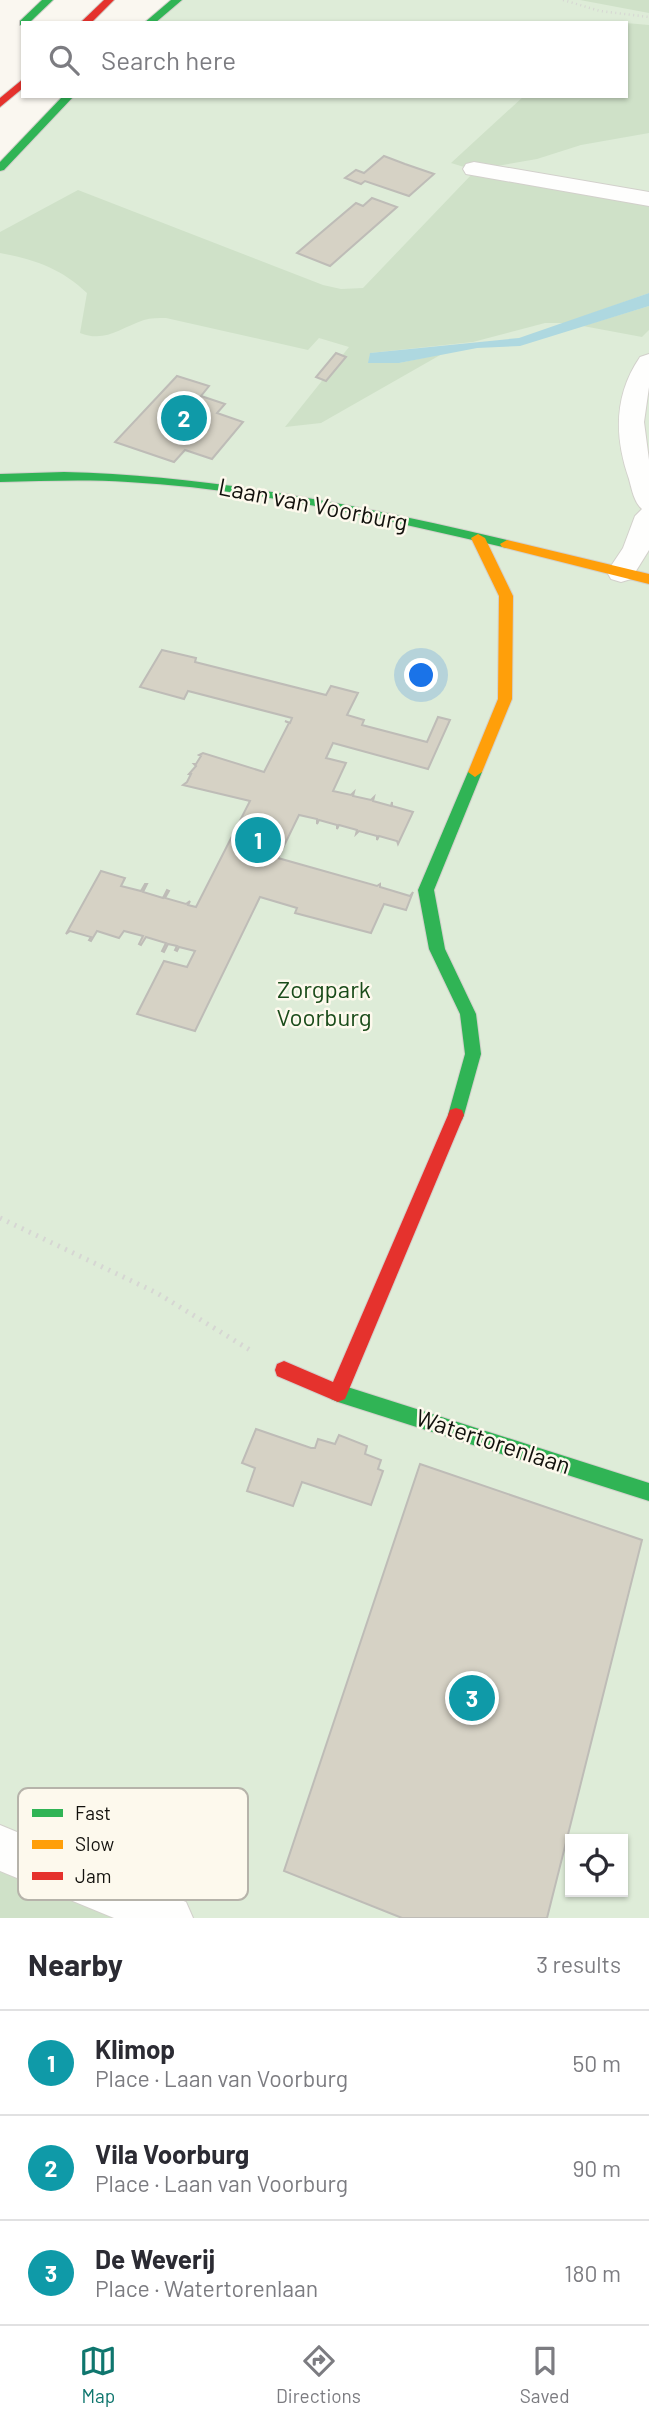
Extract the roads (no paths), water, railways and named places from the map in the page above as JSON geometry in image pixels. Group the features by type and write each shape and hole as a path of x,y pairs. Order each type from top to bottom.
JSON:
{"main road":[{"path":"25,21 48,0"},
{"path":"87,21 109,0"},
{"path":"151,21 177,0"},
{"path":"8,37 21,25"},
{"path":"0,104 21,84"},
{"path":"0,168 67,98"},
{"name":"Laan van Voorburg","path":"2,481 110,476 189,482 302,499 649,579"},
{"path":"338,1392 461,1101 473,1054 468,1014 438,949 426,890 505,699 506,596 478,538"},
{"name":"Watertorenlaan","path":"284,1370 338,1392 649,1492"}],"street":[{"path":"474,169 649,199"},
{"path":"649,362 634,389 631,430 636,461 649,502"},
{"path":"621,572 636,549 649,516"},
{"path":"0,1848 18,1855"},
{"path":"126,1900 170,1918"}],"water":[{"path":"649,293 649,306 520,346 477,348 399,363 368,363 370,353 519,338"}],"place":[{"name":"Vila Voorburg","path":"184,418"},
{"name":"Klimop","path":"258,840"},
{"name":"De Weverij","path":"472,1698"}],"park label":[{"name":"Zorgpark Voorburg","path":"324,1004"}]}
